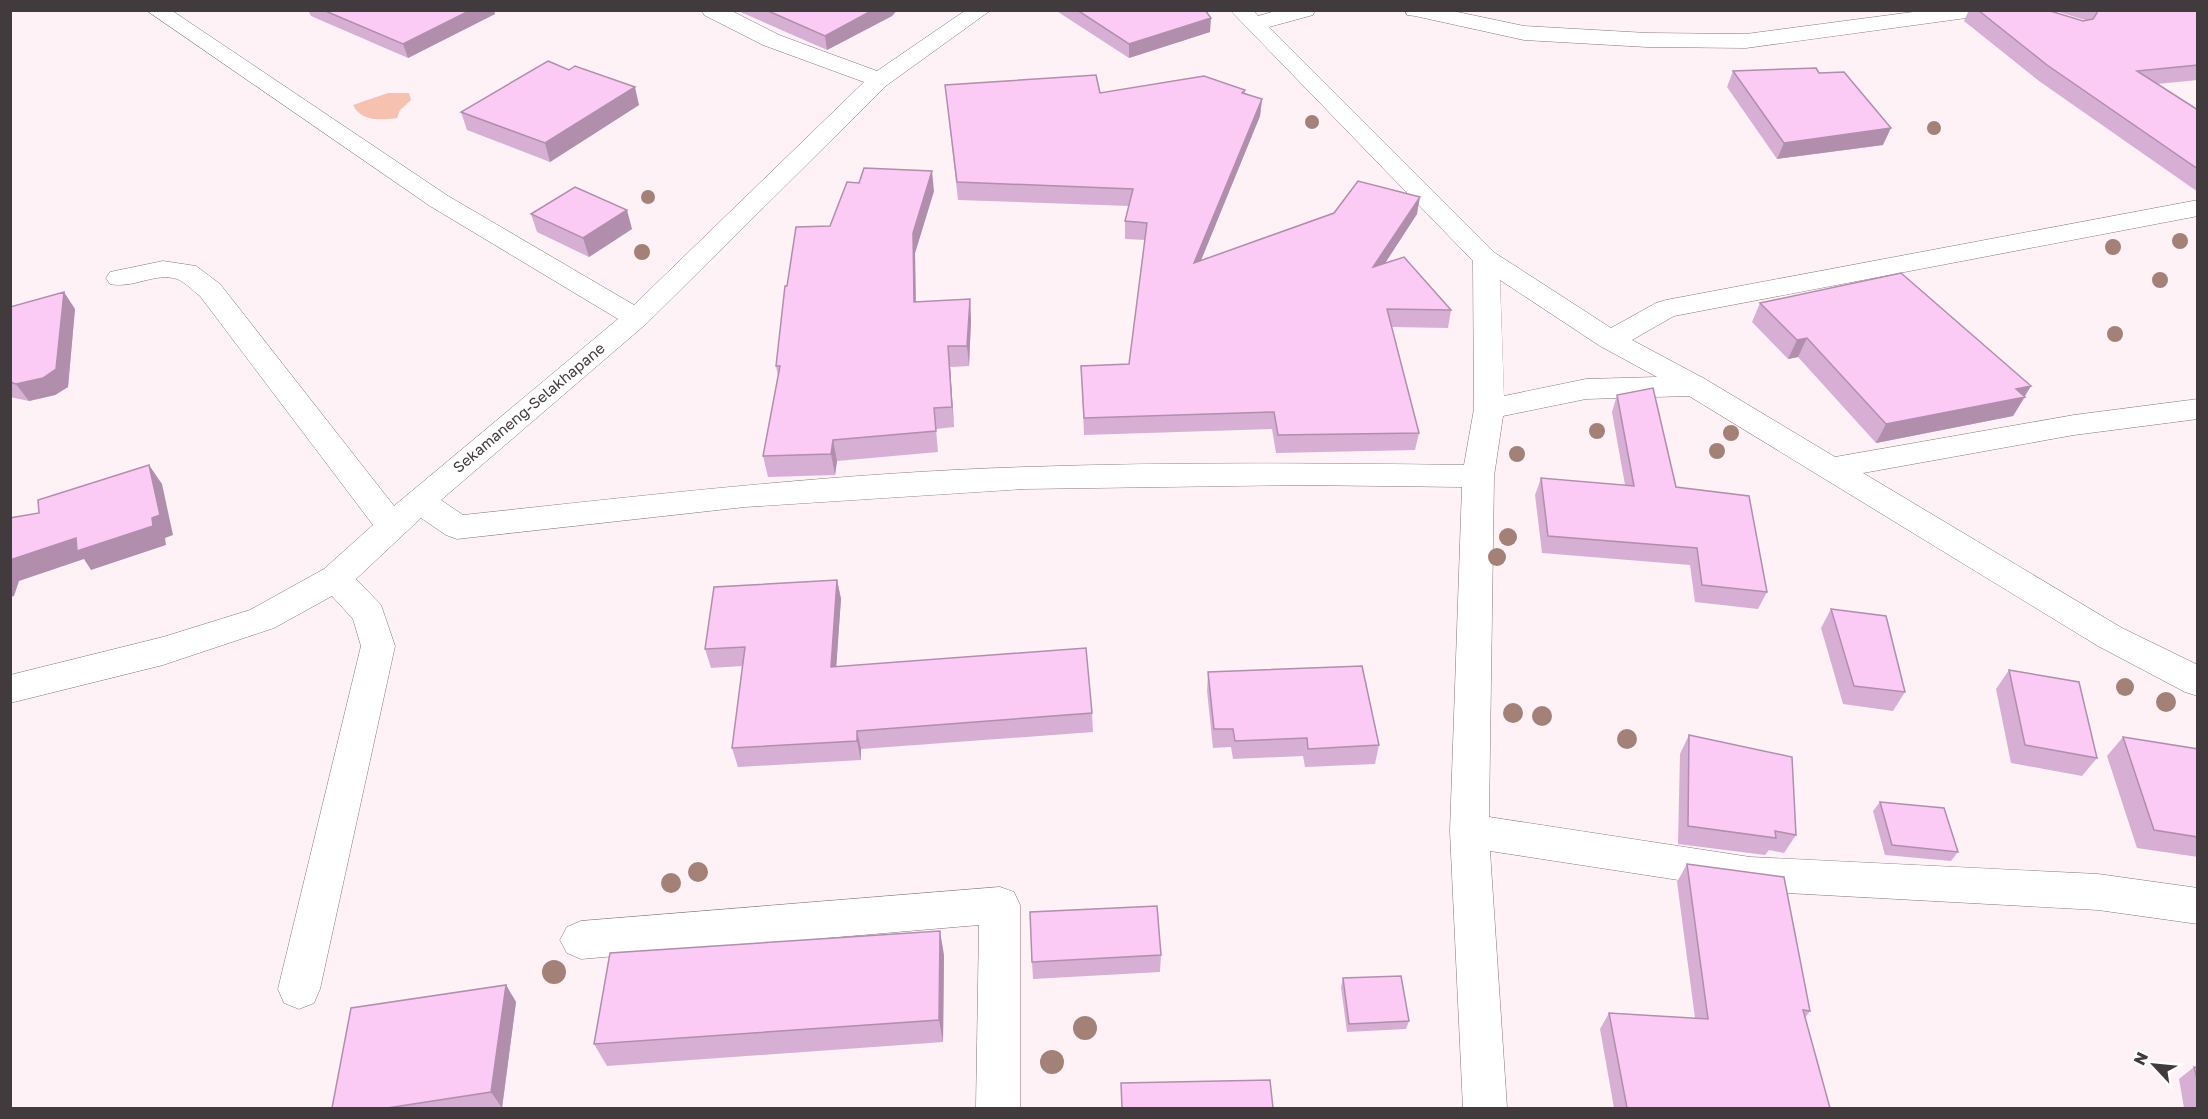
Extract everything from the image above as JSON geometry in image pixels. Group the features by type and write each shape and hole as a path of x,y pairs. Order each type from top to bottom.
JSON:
{"street":[{"path":"156,10 439,201 636,318"},
{"path":"712,10 771,40 879,80"},
{"name":"Sekamaneng-Selakhapane","path":"10,689 163,651 262,619 336,578 419,501 636,318 879,80 981,10"},
{"path":"1247,17 1305,10"},
{"path":"1415,10 1524,33 1605,39 1746,41 1981,10"},
{"path":"1814,10 1831,30"},
{"path":"1247,17 1486,259 1610,340 1695,386 2110,637 2198,682"},
{"path":"1610,340 1666,309 2198,208"},
{"path":"1485,1108 1469,831 1478,476 1489,409 1486,259"},
{"path":"120,278 164,269 186,272 210,290 392,526"},
{"path":"1489,409 1586,388 1695,386"},
{"path":"1831,468 2074,425 2198,409"},
{"path":"419,501 457,527 745,496 1024,478 1299,474 1478,476"},
{"path":"299,989 378,646 369,614 336,578"},
{"path":"1469,831 1750,874 2098,892 2198,906"},
{"path":"581,940 1000,905 998,1108"}],"shaded area":[{"path":"388,93 409,93 411,100 400,110 397,118 372,119 361,114 353,105"}],"building":[{"path":"323,10 471,10 403,44"},
{"path":"766,10 873,10 825,36"},
{"path":"1077,10 1205,10 1211,18 1129,44"},
{"path":"1978,10 2047,10 2083,21 2093,19 2097,13 2096,10 2198,10 2198,65 2137,71 2198,110 2198,169 2047,65"},
{"path":"548,61 569,70 575,66 635,87 545,143 461,112"},
{"path":"1816,68 1819,73 1844,72 1891,128 1784,143 1733,71"},
{"path":"1096,75 1100,93 1204,76 1245,90 1242,93 1262,99 1194,263 1334,213 1358,181 1420,197 1373,267 1404,257 1451,310 1387,309 1419,433 1278,435 1274,412 1084,418 1081,366 1129,364 1147,223 1125,221 1133,189 957,182 945,85"},
{"path":"864,168 932,171 913,233 914,302 970,299 967,346 948,346 952,407 934,408 936,431 833,440 831,454 763,456 780,366 776,366 785,286 787,286 796,227 830,226 847,182 859,183"},
{"path":"575,187 627,210 583,238 531,214"},
{"path":"1901,273 2031,386 2016,389 2025,397 1886,424 1807,338 1797,340 1760,303"},
{"path":"64,292 56,369 43,378 16,384 10,382 10,307"},
{"path":"1653,388 1676,487 1749,496 1767,592 1702,585 1697,548 1548,536 1541,478 1634,486 1617,395"},
{"path":"149,465 160,515 152,518 153,526 77,551 76,538 10,560 10,518 39,513 38,500"},
{"path":"837,580 831,667 1086,648 1092,713 857,731 857,741 732,748 745,647 705,649 714,587"},
{"path":"1831,609 1886,616 1905,692 1854,686"},
{"path":"1362,666 1379,745 1308,749 1307,738 1235,741 1233,729 1214,729 1208,672"},
{"path":"2009,670 2079,682 2097,758 2025,745"},
{"path":"1689,735 1792,757 1796,835 1775,831 1776,838 1688,826"},
{"path":"2123,737 2198,749 2198,837 2154,830"},
{"path":"1880,802 1944,808 1958,852 1892,845"},
{"path":"1687,864 1784,877 1810,1011 1803,1010 1830,1108 1627,1108 1609,1013 1708,1019"},
{"path":"1157,906 1161,955 1032,962 1030,912"},
{"path":"940,931 939,1020 594,1044 610,953"},
{"path":"1401,976 1409,1021 1349,1024 1343,978"},
{"path":"506,985 491,1092 387,1108 332,1108 351,1008"},
{"path":"2194,1067 2198,1068 2198,1083"},
{"path":"1270,1080 1273,1108 1122,1108 1121,1083"}]}
